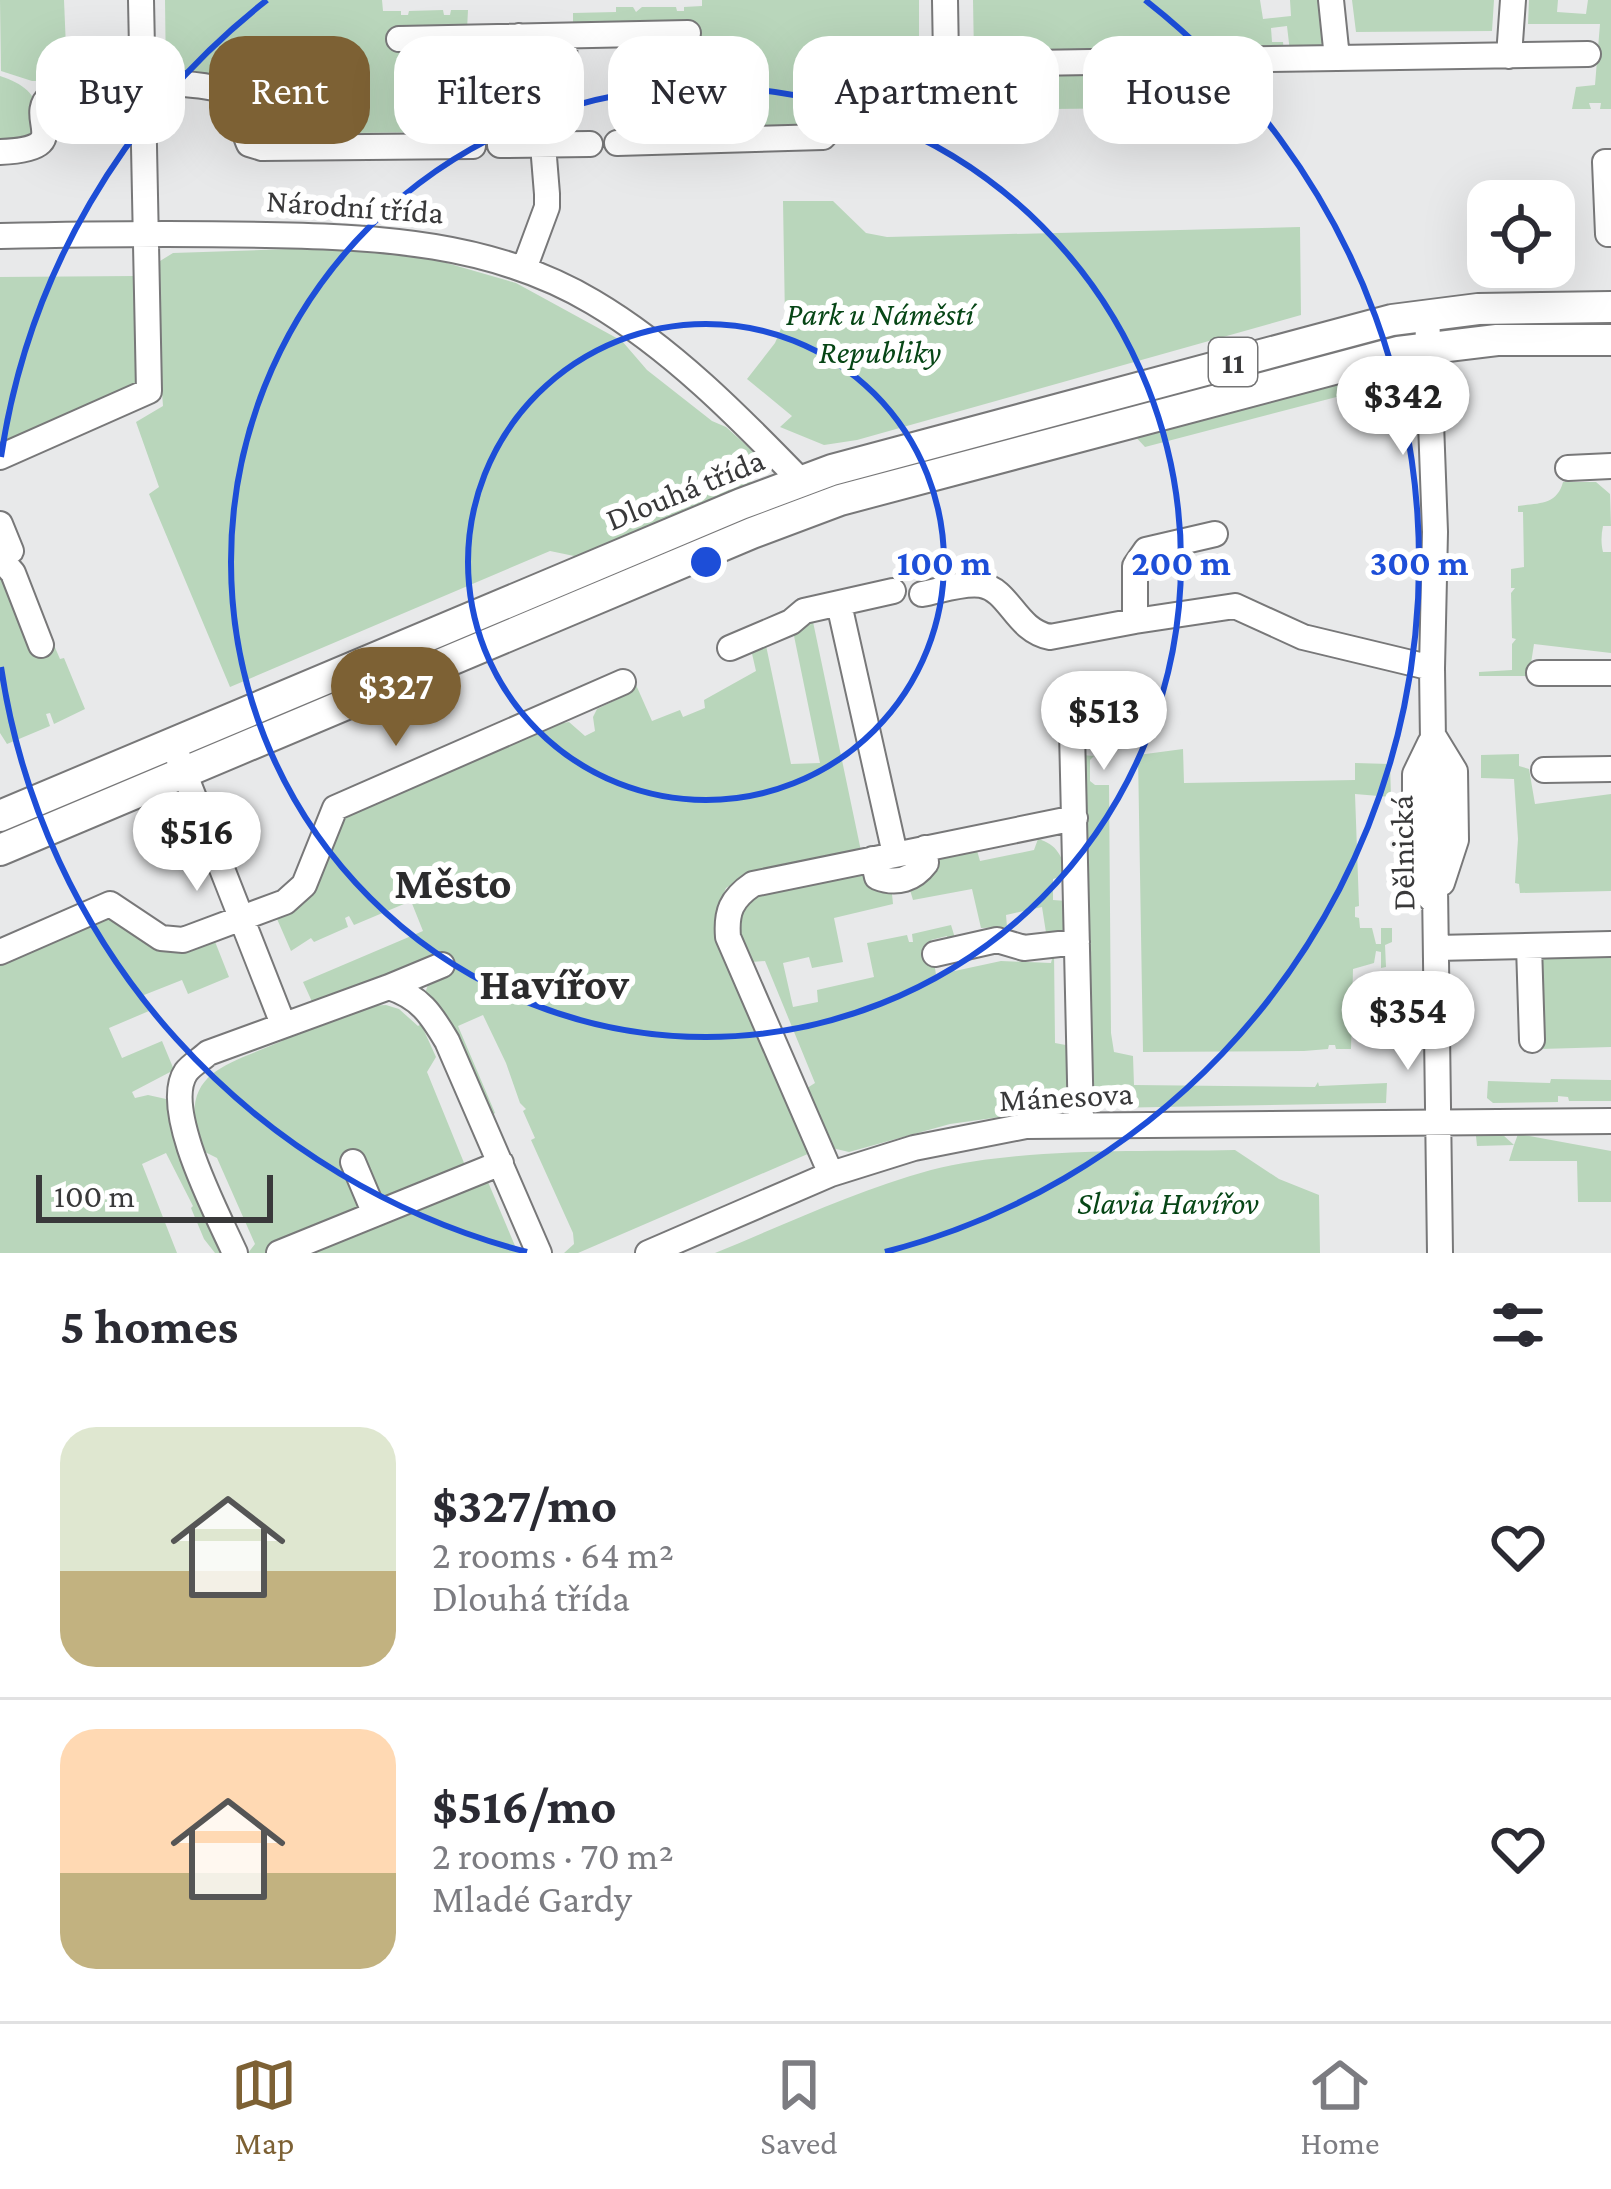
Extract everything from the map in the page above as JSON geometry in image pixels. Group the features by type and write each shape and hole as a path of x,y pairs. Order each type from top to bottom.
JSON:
{"main road":[{"name":"11","path":"1426,313 1611,307"},
{"name":"Dlouhá třída","path":"0,850 365,662 801,481 1040,412 1426,313"},
{"name":"11","path":"840,500 1431,346 1498,340 1611,340"},
{"name":"Národní třída","path":"801,481 840,500"},
{"name":"Dlouhá třída","path":"0,816 391,685 840,500"}],"street":[{"path":"141,0 142,36"},
{"path":"945,0 946,36"},
{"path":"1331,0 1337,58"},
{"path":"1509,56 1513,0"},
{"path":"519,36 688,33"},
{"path":"542,145 566,119 564,35"},
{"path":"1059,63 1588,54"},
{"name":"Národní třída","path":"185,85 210,85 223,91 249,144 262,148 473,146"},
{"path":"500,146 590,143"},
{"path":"0,152 28,151 40,144"},
{"path":"0,457 149,392 144,144"},
{"path":"524,269 558,207 542,145"},
{"path":"1611,162 1605,162 1611,234"},
{"name":"Národní třída","path":"0,236 146,233 383,239 460,250 524,269 595,303 663,352 801,481"},
{"name":"Dělnická","path":"1426,313 1431,346 1435,532 1432,668 1440,1253"},
{"path":"1568,468 1611,466"},
{"path":"0,524 11,551 0,558 13,573 41,645"},
{"path":"1135,621 1135,566 1146,550 1215,534"},
{"path":"922,594 980,585 1000,595 1036,634 1050,637 1234,606 1303,637 1432,668"},
{"path":"730,648 804,611 893,591"},
{"path":"839,604 884,856"},
{"path":"1539,673 1611,673"},
{"path":"0,952 110,904 161,938 183,940 286,902 304,885 335,808 623,682"},
{"path":"1072,731 1081,1124"},
{"path":"178,758 283,1024"},
{"path":"1544,770 1611,769"},
{"path":"831,1174 728,938 726,915 737,895 752,884 1075,818"},
{"path":"935,954 997,940 1024,948 1077,942"},
{"path":"1436,948 1611,944"},
{"path":"1529,946 1532,1040"},
{"path":"235,1253 183,1122 180,1096 185,1073 208,1053 283,1024 401,991 442,965"},
{"path":"401,991 447,1041 539,1253"},
{"name":"Mánesova","path":"648,1253 831,1174 914,1148 1026,1126 1611,1121"},
{"path":"353,1162 375,1214"},
{"path":"278,1253 501,1163"}],"green space":[{"path":"0,0 64,0 66,36 36,36 36,81 1,71"},
{"path":"165,0 382,0 383,11 401,11 401,15 443,10 450,15 451,10 468,10 467,36 394,36 394,133 370,133 370,36 209,36 209,80 185,80 185,36 165,36"},
{"path":"702,0 919,0 919,36 793,36 793,127 769,128 769,36 608,36 573,27 573,13 616,12 616,7 633,7 636,12 642,7 684,11 684,7 702,6"},
{"path":"973,0 1260,0 1263,19 1291,16 1290,0 1319,0 1323,39 1320,50 1290,52 1287,26 1271,28 1272,36 1083,36 1083,55 1059,55 1059,36 974,36"},
{"path":"1352,0 1494,0 1492,31 1356,32"},
{"path":"1529,0 1558,0 1557,12 1586,14 1588,0 1611,0 1611,109 1589,103 1591,109 1572,109 1576,87 1595,85 1600,24 1528,24"},
{"path":"1273,42 1283,42 1284,52 1273,52"},
{"path":"1083,68 1083,109 1059,109 1059,69"},
{"path":"0,76 28,91 36,114 31,136 0,143"},
{"name":"Park u Náměstí Republiky","path":"783,201 833,201 866,233 887,237 1300,227 1301,315 857,440 824,445 780,427 792,416 747,379 775,343 785,319"},
{"path":"319,248 426,257 516,283 622,341 647,370 755,453 759,471 748,486 579,557 550,551 230,687 149,494 159,487 136,422 163,406 153,275 160,261 173,253"},
{"path":"135,276 143,378 135,393 0,451 0,277"},
{"path":"1360,377 1359,386 1348,394 1145,447 1132,433"},
{"path":"1563,482 1596,482 1610,494 1611,526 1603,526 1602,539 1603,552 1611,552 1611,653 1534,644 1529,676 1479,676 1479,672 1512,670 1516,639 1512,638 1511,593 1515,588 1511,588 1511,569 1524,567 1523,512 1518,512 1518,506 1552,499"},
{"path":"0,552 60,659 64,658 85,709 54,724 50,713 46,714 50,726 7,744 0,733"},
{"path":"812,617 861,851 740,879 726,888 716,912 717,932 810,1153 578,1253 564,1253 574,1244 573,1233 531,1140 535,1138 526,1109 483,1015 458,1026 492,1115 424,996 429,982 314,1006 303,982 423,931 411,901 354,925 349,916 345,918 348,927 314,942 311,938 291,951 274,912 344,815 552,725 569,722 585,736 595,731 597,709 630,693 622,672 629,669 652,721 680,710 683,717 705,708 704,700 756,671 750,645 764,636 791,764 820,763 793,631"},
{"path":"1183,749 1184,783 1355,780 1355,763 1390,764 1391,797 1355,794 1359,906 1355,917 1360,928 1372,928 1376,944 1381,944 1381,928 1392,928 1392,942 1385,945 1386,967 1381,968 1381,952 1376,951 1374,963 1353,969 1351,1049 1329,1045 1328,1049 1304,1051 1143,1052 1138,755"},
{"path":"1519,754 1519,766 1529,769 1535,804 1611,794 1611,891 1520,893 1515,883 1514,779 1481,778 1481,755"},
{"path":"1082,755 1094,756 1090,781 1109,785 1111,1033 1114,1052 1133,1056 1134,1085 1387,1083 1386,1103 1106,1108 1091,1101"},
{"path":"1038,839 1054,848 1063,862 1066,875 1053,879 1053,900 1067,901 1072,931 1047,939 1042,907 1006,915 1007,927 981,928 972,889 913,900 910,890 892,894 893,904 834,918 843,962 812,968 809,957 783,963 793,1007 818,1002 817,990 874,977 867,943 907,935 913,942 912,934 951,925 955,938 949,946 947,936 931,940 936,975 1001,961 1051,963 1054,951 1055,1043 1071,1046 1072,1081 1064,1104 1057,1109 950,1124 849,1152 832,1148 804,1090 815,1083 765,961 752,962 744,943 745,909 760,894 976,847 980,861 1034,850"},
{"path":"110,915 139,926 212,934 229,977 188,994 182,980 144,995 149,1011 109,1028 122,1058 162,1041 174,1070 132,1092 135,1098 166,1099 228,1253 215,1253 204,1239 166,1153 142,1164 177,1253 0,1253 0,961"},
{"path":"1544,956 1611,956 1611,1047 1540,1049 1539,968"},
{"path":"386,1005 421,1024 436,1057 427,1072 471,1180 488,1182 518,1253 248,1253 255,1244 217,1158 201,1150 195,1124 200,1088 224,1066 285,1036 367,1006"},
{"path":"1551,1079 1611,1080 1611,1101 1569,1101 1558,1096 1558,1102 1493,1103 1487,1098 1488,1081 1550,1083"},
{"path":"1518,1134 1611,1151 1611,1202 1578,1202 1577,1161 1509,1161"},
{"path":"1503,1135 1514,1145 1477,1146 1476,1136"},
{"name":"Slavia Havířov","path":"1235,1150 1279,1179 1319,1195 1320,1253 715,1253 876,1187 931,1170 1004,1157"}],"district":[{"name":"Město","path":"453,883"},
{"name":"Havířov","path":"554,984"}]}
